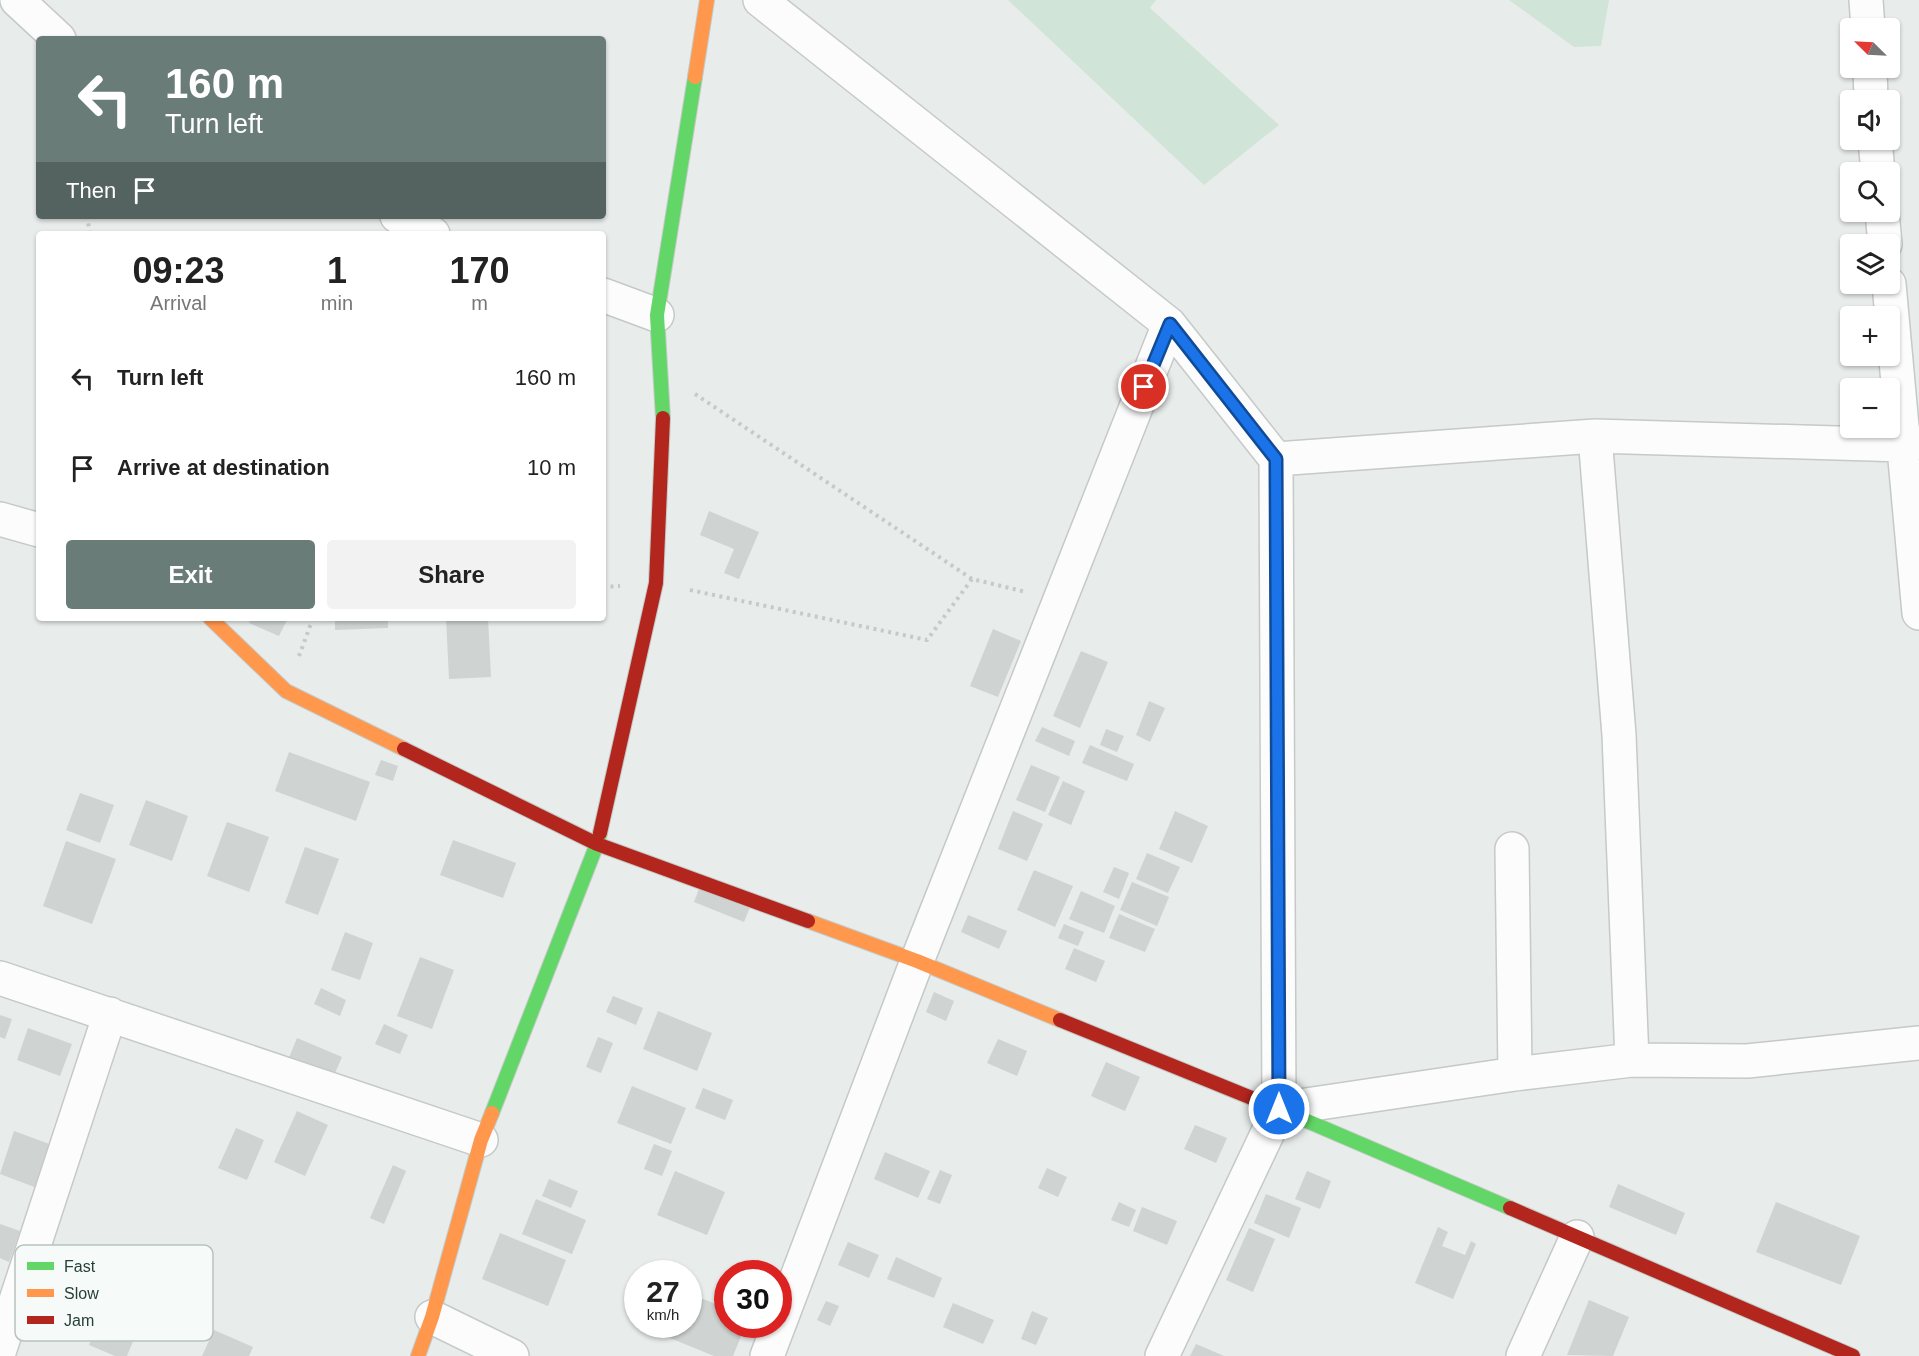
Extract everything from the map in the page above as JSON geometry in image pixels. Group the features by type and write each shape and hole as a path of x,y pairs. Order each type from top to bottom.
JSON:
{"street":[{"path":"17,0 56,36"},
{"path":"418,1356 432,1317 481,1140 597,844 656,583 663,431 657,315 707,0"},
{"path":"760,0 1170,324 1276,459 1279,1109 1162,1356"},
{"path":"1866,0 1867,18"},
{"path":"403,219 427,231"},
{"path":"1890,294 1912,444 1919,613"},
{"path":"606,297 657,315"},
{"path":"767,1356 917,961 1170,324"},
{"path":"1276,459 1595,436 1912,444"},
{"path":"1595,436 1619,735 1632,1060"},
{"path":"0,519 36,529"},
{"path":"213,621 286,691 597,844 917,961 1279,1109 1853,1356"},
{"path":"1512,849 1515,1074"},
{"path":"0,978 481,1140"},
{"path":"34,1245 110,1014"},
{"path":"1279,1109 1515,1074 1632,1060 1747,1061 1919,1043"},
{"path":"1523,1356 1577,1237"},
{"path":"0,1349 15,1303"},
{"path":"432,1317 512,1356"}],"path":[{"path":"660,370 972,579 1060,599"},
{"path":"606,587 656,583 927,640 972,579"}],"green space":[{"path":"1008,0 1156,0 1150,8 1279,125 1204,185"},
{"path":"1509,0 1609,0 1601,46 1574,47"}],"building":[{"path":"709,511 759,532 739,579 724,573 734,549 700,535"},
{"path":"250,621 286,621 279,636 249,623"},
{"path":"335,621 388,621 388,628 335,630"},
{"path":"446,621 488,621 491,677 449,679"},
{"path":"993,629 1021,641 998,697 970,686"},
{"path":"1081,651 1108,662 1080,728 1053,716"},
{"path":"1149,701 1165,708 1150,742 1136,735"},
{"path":"1042,727 1075,741 1069,756 1035,741"},
{"path":"1106,729 1124,736 1117,752 1100,745"},
{"path":"1090,745 1134,764 1127,781 1082,763"},
{"path":"289,752 370,782 356,821 275,791"},
{"path":"381,760 398,766 393,781 375,775"},
{"path":"1031,765 1060,777 1045,812 1016,800"},
{"path":"1063,781 1085,791 1071,825 1048,815"},
{"path":"80,793 114,805 100,843 66,830"},
{"path":"146,800 188,816 172,861 129,845"},
{"path":"1013,811 1043,824 1027,861 998,849"},
{"path":"1175,811 1208,826 1192,863 1159,849"},
{"path":"227,822 269,837 249,892 207,876"},
{"path":"453,840 516,863 503,898 440,875"},
{"path":"66,841 116,859 92,924 43,906"},
{"path":"305,847 339,859 318,915 285,903"},
{"path":"1147,853 1180,867 1168,893 1136,879"},
{"path":"1114,867 1129,873 1119,899 1103,892"},
{"path":"1034,870 1073,886 1055,927 1017,910"},
{"path":"1132,882 1169,897 1157,926 1120,910"},
{"path":"700,886 750,907 744,922 694,902"},
{"path":"1081,891 1115,906 1104,933 1069,919"},
{"path":"1119,914 1155,929 1145,952 1109,938"},
{"path":"968,915 1007,931 999,949 961,932"},
{"path":"1064,924 1084,932 1078,946 1058,938"},
{"path":"345,932 373,943 360,980 331,970"},
{"path":"1074,948 1105,961 1096,982 1065,969"},
{"path":"420,957 454,970 432,1029 397,1016"},
{"path":"321,988 346,1000 340,1016 314,1004"},
{"path":"934,992 954,1001 946,1021 926,1012"},
{"path":"613,996 643,1008 636,1025 606,1012"},
{"path":"658,1011 712,1033 697,1071 643,1049"},
{"path":"0,1015 12,1019 5,1039 0,1037"},
{"path":"384,1024 408,1035 400,1054 375,1044"},
{"path":"28,1028 72,1044 60,1076 17,1060"},
{"path":"598,1037 613,1043 601,1073 586,1067"},
{"path":"297,1038 342,1057 332,1080 288,1060"},
{"path":"998,1039 1027,1051 1017,1076 987,1063"},
{"path":"1106,1062 1140,1077 1125,1111 1091,1096"},
{"path":"632,1086 686,1108 671,1144 617,1123"},
{"path":"703,1088 733,1100 725,1120 695,1108"},
{"path":"297,1111 328,1125 305,1176 274,1162"},
{"path":"1195,1125 1227,1138 1216,1163 1184,1149"},
{"path":"236,1128 264,1140 247,1180 218,1168"},
{"path":"14,1131 52,1145 37,1188 0,1174"},
{"path":"654,1144 672,1151 662,1176 644,1169"},
{"path":"885,1152 930,1171 918,1198 874,1179"},
{"path":"393,1165 406,1171 384,1224 370,1218"},
{"path":"1047,1168 1067,1177 1058,1197 1038,1188"},
{"path":"940,1170 952,1175 940,1204 927,1199"},
{"path":"675,1171 725,1192 707,1235 657,1215"},
{"path":"1307,1171 1331,1181 1320,1209 1295,1199"},
{"path":"549,1179 578,1191 571,1208 542,1196"},
{"path":"1618,1184 1685,1213 1676,1235 1609,1207"},
{"path":"1266,1194 1301,1208 1289,1238 1254,1223"},
{"path":"536,1199 586,1220 572,1254 522,1234"},
{"path":"1119,1202 1136,1210 1129,1227 1111,1220"},
{"path":"1776,1202 1860,1236 1841,1285 1756,1252"},
{"path":"1142,1207 1177,1221 1167,1245 1133,1231"},
{"path":"0,1224 20,1231 9,1262 0,1258"},
{"path":"1438,1227 1448,1232 1442,1246 1465,1255 1471,1241 1476,1244 1453,1299 1415,1283"},
{"path":"1249,1228 1275,1239 1253,1292 1226,1280"},
{"path":"500,1233 566,1260 548,1306 482,1279"},
{"path":"848,1242 879,1255 869,1278 838,1265"},
{"path":"896,1257 942,1278 934,1298 887,1279"},
{"path":"702,1299 714,1303 714,1338 740,1338 733,1356 714,1356 670,1338 702,1338"},
{"path":"1589,1300 1629,1317 1613,1356 1567,1355"},
{"path":"826,1301 839,1306 830,1326 817,1320"},
{"path":"953,1303 994,1320 983,1344 943,1327"},
{"path":"1032,1311 1048,1318 1036,1345 1021,1339"},
{"path":"214,1330 253,1347 249,1356 202,1356 209,1341 213,1341"},
{"path":"91,1341 133,1341 127,1356 115,1356 89,1345"},
{"path":"1196,1344 1224,1356 1190,1356"}],"traffic: fast":[{"path":"663,418 657,315 695,77"},
{"path":"492,1113 600,833"},
{"path":"1286,1112 1510,1208"}],"traffic: slow":[{"path":"695,77 707,0"},
{"path":"213,621 286,691 404,749"},
{"path":"808,921 917,961 1060,1020"},
{"path":"418,1356 432,1317 481,1140 492,1113"}],"traffic: jam":[{"path":"600,833 656,583 663,418"},
{"path":"404,749 597,844 808,921"},
{"path":"1060,1020 1286,1112"},
{"path":"1510,1208 1853,1356"}],"route":[{"path":"1144,387 1170,324 1276,459 1279,1109"}]}
